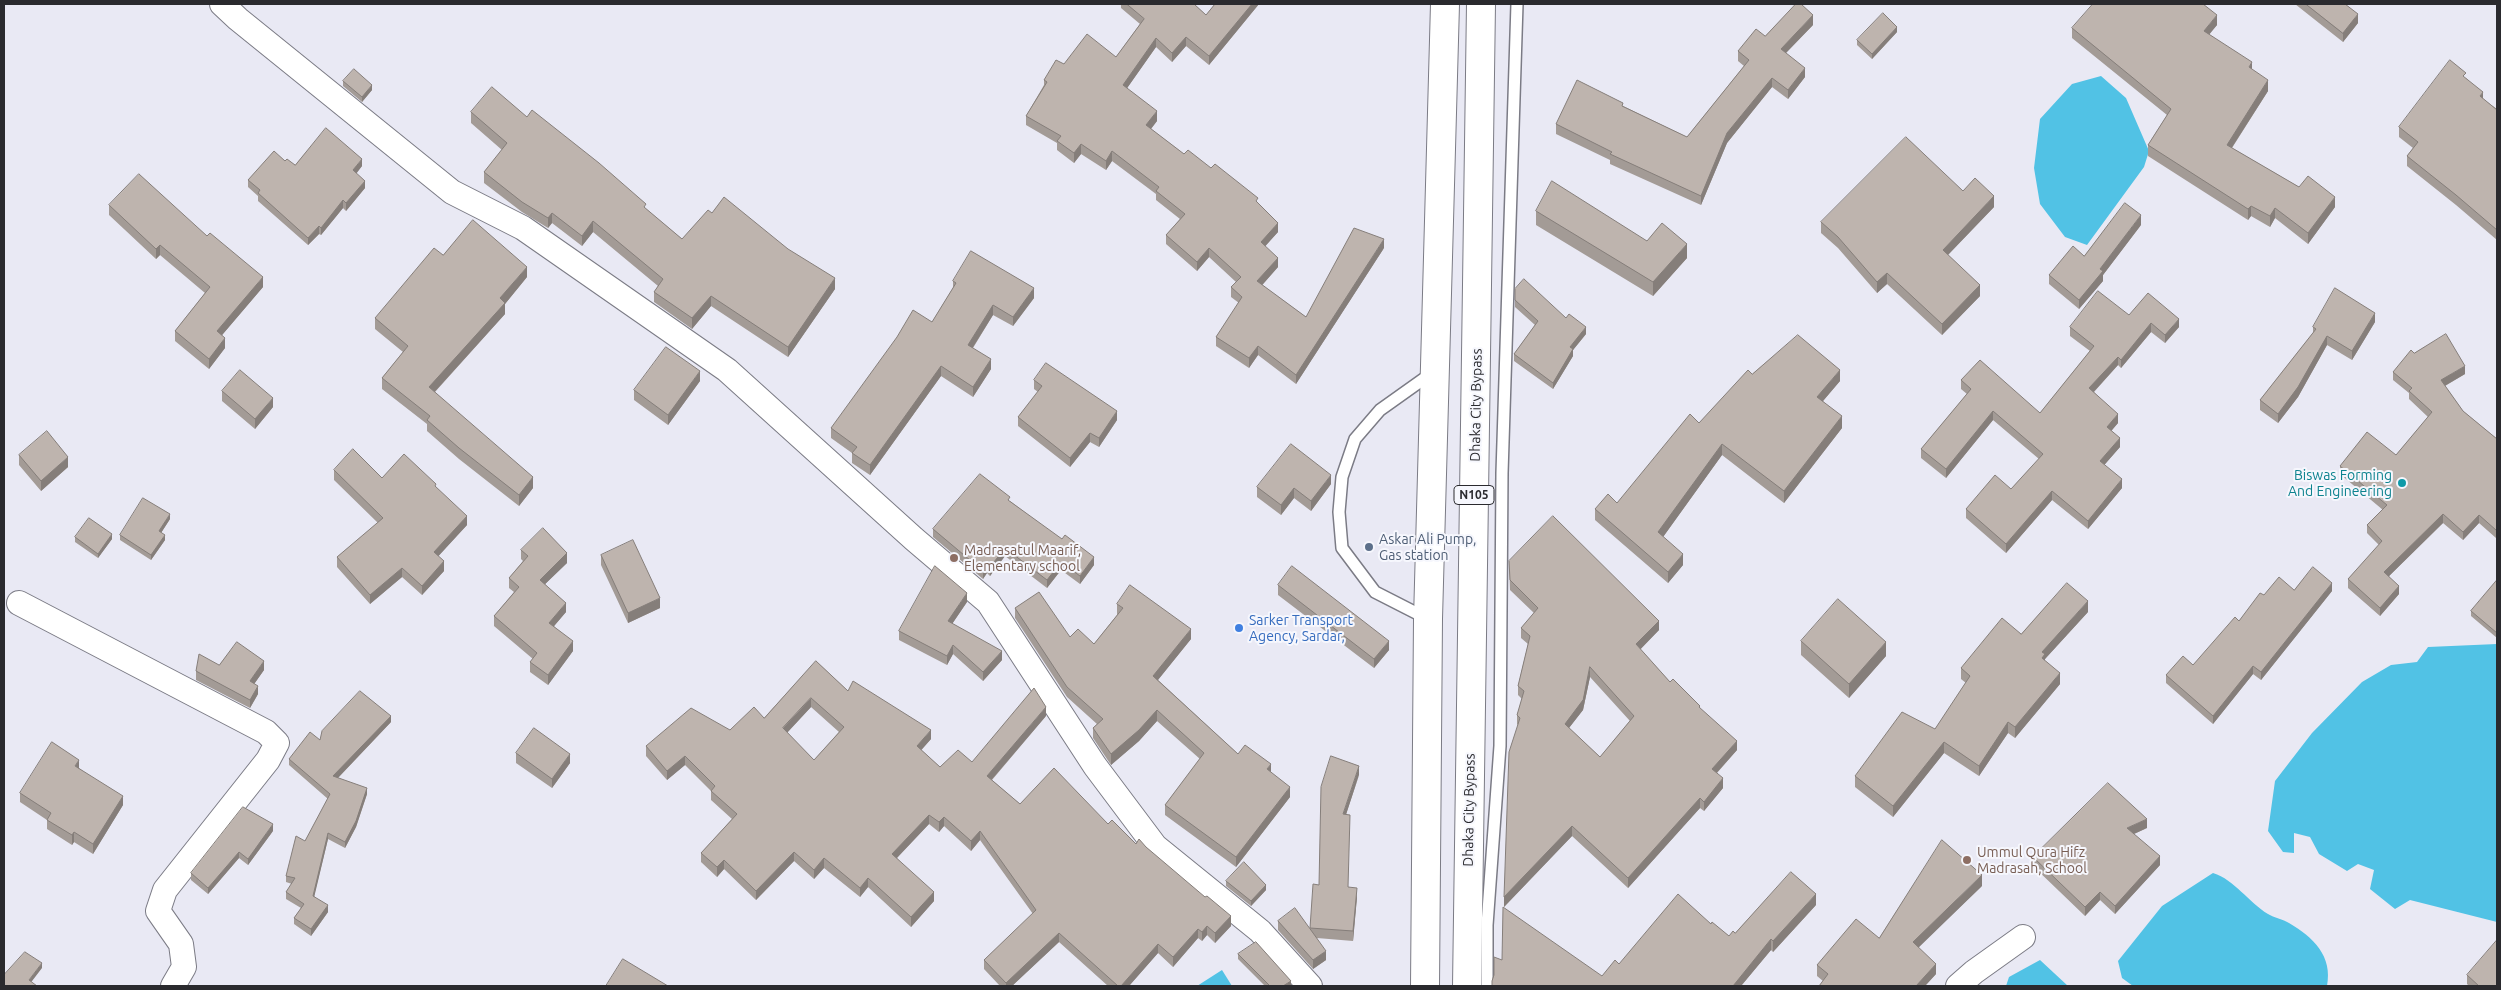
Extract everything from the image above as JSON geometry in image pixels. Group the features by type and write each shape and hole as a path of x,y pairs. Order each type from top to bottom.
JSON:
{"highway":[{"path":"1425,986 1428,619 1445,4"},
{"name":"Dhaka City Bypass","path":"1467,986 1482,4"}],"street":[{"path":"222,4 452,192 523,228 727,370 914,539 988,602 1095,766 1155,846 1260,931 1310,986"},
{"path":"19,603 266,732 277,743 268,760 165,890 158,911 182,944 184,967 173,986"},
{"path":"1958,986 2023,936"}],"lane":[{"path":"1487,986 1487,925 1500,746 1502,473 1516,4"},
{"path":"1428,619 1376,592 1342,548 1339,512 1342,478 1356,439 1380,410 1435,371"}],"water":[{"path":"2101,76 2126,98 2149,151 2144,167 2087,245 2065,237 2040,204 2034,168 2040,119 2072,84"},
{"path":"2497,644 2497,922 2410,900 2395,909 2370,889 2374,870 2358,864 2347,871 2319,854 2310,837 2294,833 2294,853 2283,852 2268,831 2275,781 2312,733 2362,682 2391,665 2417,662 2428,647"},
{"path":"2213,873 2235,886 2268,914 2298,928 2313,941 2327,965 2327,986 2133,986 2122,978 2118,961 2162,906"},
{"path":"2040,960 2068,986 2006,986 2009,977"},
{"path":"1222,970 1232,986 1197,986"}],"building":[{"path":"1127,4 1194,4 1206,15 1215,4 1252,4 1209,56 1186,37 1172,53 1156,38 1123,85 1157,111 1146,125 1184,154 1188,150 1211,168 1215,164 1258,198 1256,201 1278,223 1261,242 1278,258 1257,281 1306,317 1354,228 1384,239 1296,375 1258,346 1249,358 1216,337 1242,297 1231,287 1241,277 1209,248 1197,262 1166,235 1185,214 1156,191 1159,187 1112,151 1106,161 1081,144 1074,153 1057,141 1061,136 1026,116 1047,82 1044,80 1056,60 1064,64 1087,34 1116,57 1144,19"},
{"path":"1796,4 1801,4 1813,15 1781,49 1805,68 1788,90 1772,78 1727,133 1701,196 1610,154 1612,152 1556,124 1577,80 1623,103 1622,106 1687,137 1749,60 1738,51 1756,29 1765,36"},
{"path":"2093,4 2203,4 2217,15 2204,31 2252,62 2249,67 2268,80 2227,145 2299,187 2308,176 2335,197 2308,233 2275,208 2270,216 2251,206 2248,209 2148,145 2171,109 2072,28"},
{"path":"2306,4 2345,4 2358,14 2343,33"},
{"path":"1883,13 1897,27 1872,54 1857,40"},
{"path":"2450,60 2466,73 2463,76 2483,92 2480,96 2497,110 2497,230 2407,156 2418,142 2399,127"},
{"path":"354,69 372,85 362,97 343,81"},
{"path":"492,87 527,117 532,110 599,163 646,204 644,207 682,239 708,210 712,213 724,197 788,249 835,278 788,347 711,296 692,318 654,292 663,279 593,221 582,236 552,213 548,218 522,202 484,172 507,143 471,112"},
{"path":"326,128 362,159 353,170 365,181 346,203 343,200 321,228 319,226 308,238 258,193 260,190 248,180 274,151 285,161 287,159 295,165"},
{"path":"1906,137 1963,191 1975,178 1994,196 1943,250 1980,285 1942,324 1887,273 1877,282 1838,237 1821,222"},
{"path":"139,174 207,236 210,233 263,277 217,331 225,338 209,359 175,331 210,287 160,245 156,249 109,205"},
{"path":"1552,181 1647,241 1662,223 1687,244 1653,282 1536,211"},
{"path":"2125,203 2141,215 2100,269 2103,271 2079,300 2049,275 2073,246 2084,256"},
{"path":"473,220 527,267 500,298 505,303 429,387 533,477 519,495 459,448 427,420 430,416 382,378 408,346 375,318 434,248 443,255"},
{"path":"971,251 1034,288 1013,317 993,305 968,345 991,359 973,387 941,366 870,465 852,453 857,447 831,428 897,337 913,310 932,322 956,283 953,281"},
{"path":"1524,279 1566,318 1569,314 1586,327 1570,347 1573,349 1553,383 1514,354 1538,321 1515,300 1515,289"},
{"path":"2335,288 2375,313 2352,351 2327,336 2298,387 2278,414 2260,400 2316,329 2313,327"},
{"path":"2098,291 2129,315 2148,293 2179,319 2165,335 2151,323 2121,360 2118,357 2089,388 2118,414 2107,427 2120,438 2100,461 2122,479 2088,521 2052,491 2006,544 1966,509 1995,475 2011,489 2043,454 1993,411 1946,469 1921,449 1971,389 1961,380 1980,360 2040,413 2094,346 2070,327"},
{"path":"2446,334 2465,366 2441,380 2463,411 2497,439 2497,529 2479,515 2463,532 2443,514 2384,572 2399,586 2380,608 2348,579 2382,541 2367,525 2387,505 2340,466 2367,432 2396,455 2432,412 2409,391 2412,388 2393,372 2411,350 2414,353"},
{"path":"1798,335 1840,370 1817,397 1842,416 1784,491 1722,444 1658,532 1683,554 1668,572 1595,509 1608,494 1617,503 1690,414 1699,423 1748,370 1752,374"},
{"path":"666,347 700,371 668,415 634,390"},
{"path":"1046,363 1117,411 1099,438 1090,433 1070,458 1018,417 1042,386 1034,380"},
{"path":"240,370 273,398 255,419 222,391"},
{"path":"47,431 68,457 41,481 19,455"},
{"path":"1291,444 1331,475 1311,501 1294,488 1281,505 1257,487"},
{"path":"353,449 382,478 404,454 467,516 434,552 444,561 422,586 402,568 370,595 337,557 383,518 334,470"},
{"path":"980,474 1010,497 1008,500 1062,539 1065,535 1094,557 1080,576 1061,562 1047,580 1005,548 990,567 987,565 983,571 933,529"},
{"path":"143,498 170,514 159,531 165,535 151,555 120,535"},
{"path":"1553,516 1659,621 1636,644 1670,682 1673,679 1699,707 1737,741 1712,769 1723,778 1704,802 1700,798 1628,878 1572,826 1504,897 1509,752 1520,718 1517,715 1524,691 1518,686 1530,636 1521,628 1538,608 1510,580 1509,561","holes":["1590,667 1634,716 1600,757 1565,724 1583,700"]},
{"path":"89,518 112,534 98,554 75,537"},
{"path":"543,528 567,553 540,580 566,603 549,623 573,641 548,675 530,662 537,653 494,616 519,587 509,578 528,556 521,550"},
{"path":"633,540 660,598 628,613 601,555"},
{"path":"935,566 967,593 948,621 1002,651 983,672 953,645 947,656 899,631"},
{"path":"1292,566 1389,641 1374,659 1278,585"},
{"path":"2313,567 2332,583 2261,672 2253,666 2213,716 2166,675 2183,656 2193,665 2235,617 2239,621 2260,593 2264,595 2279,577 2294,590"},
{"path":"2497,580 2497,633 2471,611"},
{"path":"2067,583 2088,601 2042,652 2045,654 2042,658 2060,673 2015,727 2008,722 1979,766 1944,742 1893,806 1855,776 1902,712 1935,729 1970,676 1961,668 2002,618 2021,634"},
{"path":"1130,585 1191,629 1153,676 1238,754 1245,745 1271,764 1267,769 1290,787 1236,857 1165,805 1204,753 1157,710 1139,730 1111,754 1093,728 1103,719 1067,687 1015,608 1039,592 1070,637 1078,629 1094,644 1123,608 1117,604"},
{"path":"1838,599 1886,642 1849,684 1801,641"},
{"path":"237,642 264,661 250,681 258,686 250,700 196,671 199,654 219,665"},
{"path":"816,661 848,691 853,681 931,730 917,746 940,767 958,750 972,762 1034,688 1046,707 987,776 1020,804 1054,768 1108,824 1112,820 1136,844 1139,839 1205,897 1207,896 1231,916 1215,933 1207,926 1202,932 1198,929 1173,957 1158,944 1121,986 1118,986 1059,933 1006,983 984,960 1036,910 980,831 971,841 944,817 939,822 929,815 892,854 934,892 911,917 868,878 860,888 824,858 814,870 794,852 756,891 724,860 717,867 701,853 737,814 711,791 715,786 685,756 667,771 646,746 691,708 730,730 754,707 764,718","holes":["811,698 844,727 814,760 783,728"]},
{"path":"360,691 391,716 333,776 367,788 356,821 345,842 328,833 313,896 328,905 311,929 294,918 304,904 286,892 295,878 286,876 296,836 305,841 330,794 289,759 310,732 320,740 322,731"},
{"path":"534,728 570,754 552,779 516,753"},
{"path":"52,742 79,760 75,766 123,796 93,844 74,832 72,835 47,820 51,813 20,793"},
{"path":"1331,756 1359,766 1343,814 1350,815 1348,887 1357,888 1353,931 1310,928 1313,884 1319,885 1321,787"},
{"path":"2108,783 2147,819 2127,828 2160,856 2115,906 2100,892 2085,907 2033,857"},
{"path":"243,807 273,824 248,859 239,852 208,888 191,873"},
{"path":"1942,840 1982,875 1913,942 1936,964 1916,986 1819,986 1828,974 1817,965 1856,919 1879,938"},
{"path":"1244,862 1266,885 1251,901 1226,881"},
{"path":"1791,872 1816,894 1773,941 1771,939 1733,986 1492,986 1494,957 1502,960 1503,907 1602,976 1615,960 1619,964 1678,894 1711,924 1712,922 1729,936 1733,931 1735,933"},
{"path":"1295,908 1326,951 1313,960 1278,921"},
{"path":"2497,940 2497,986 2479,986 2467,975"},
{"path":"1256,942 1291,981 1283,986 1270,986 1238,954"},
{"path":"25,952 42,963 29,980 37,986 4,986 4,975"},
{"path":"623,959 668,986 606,986"}],"place":[{"name":"Biswas Forming And Engineering","path":"2402,483"},
{"name":"Askar Ali Pump, Gas station","path":"1369,547"},
{"name":"Madrasatul Maarif, Elementary school","path":"954,558"},
{"name":"Sarker Transport Agency, Sardar,","path":"1239,628"},
{"name":"Ummul Qura Hifz Madrasah, School","path":"1967,860"}]}
